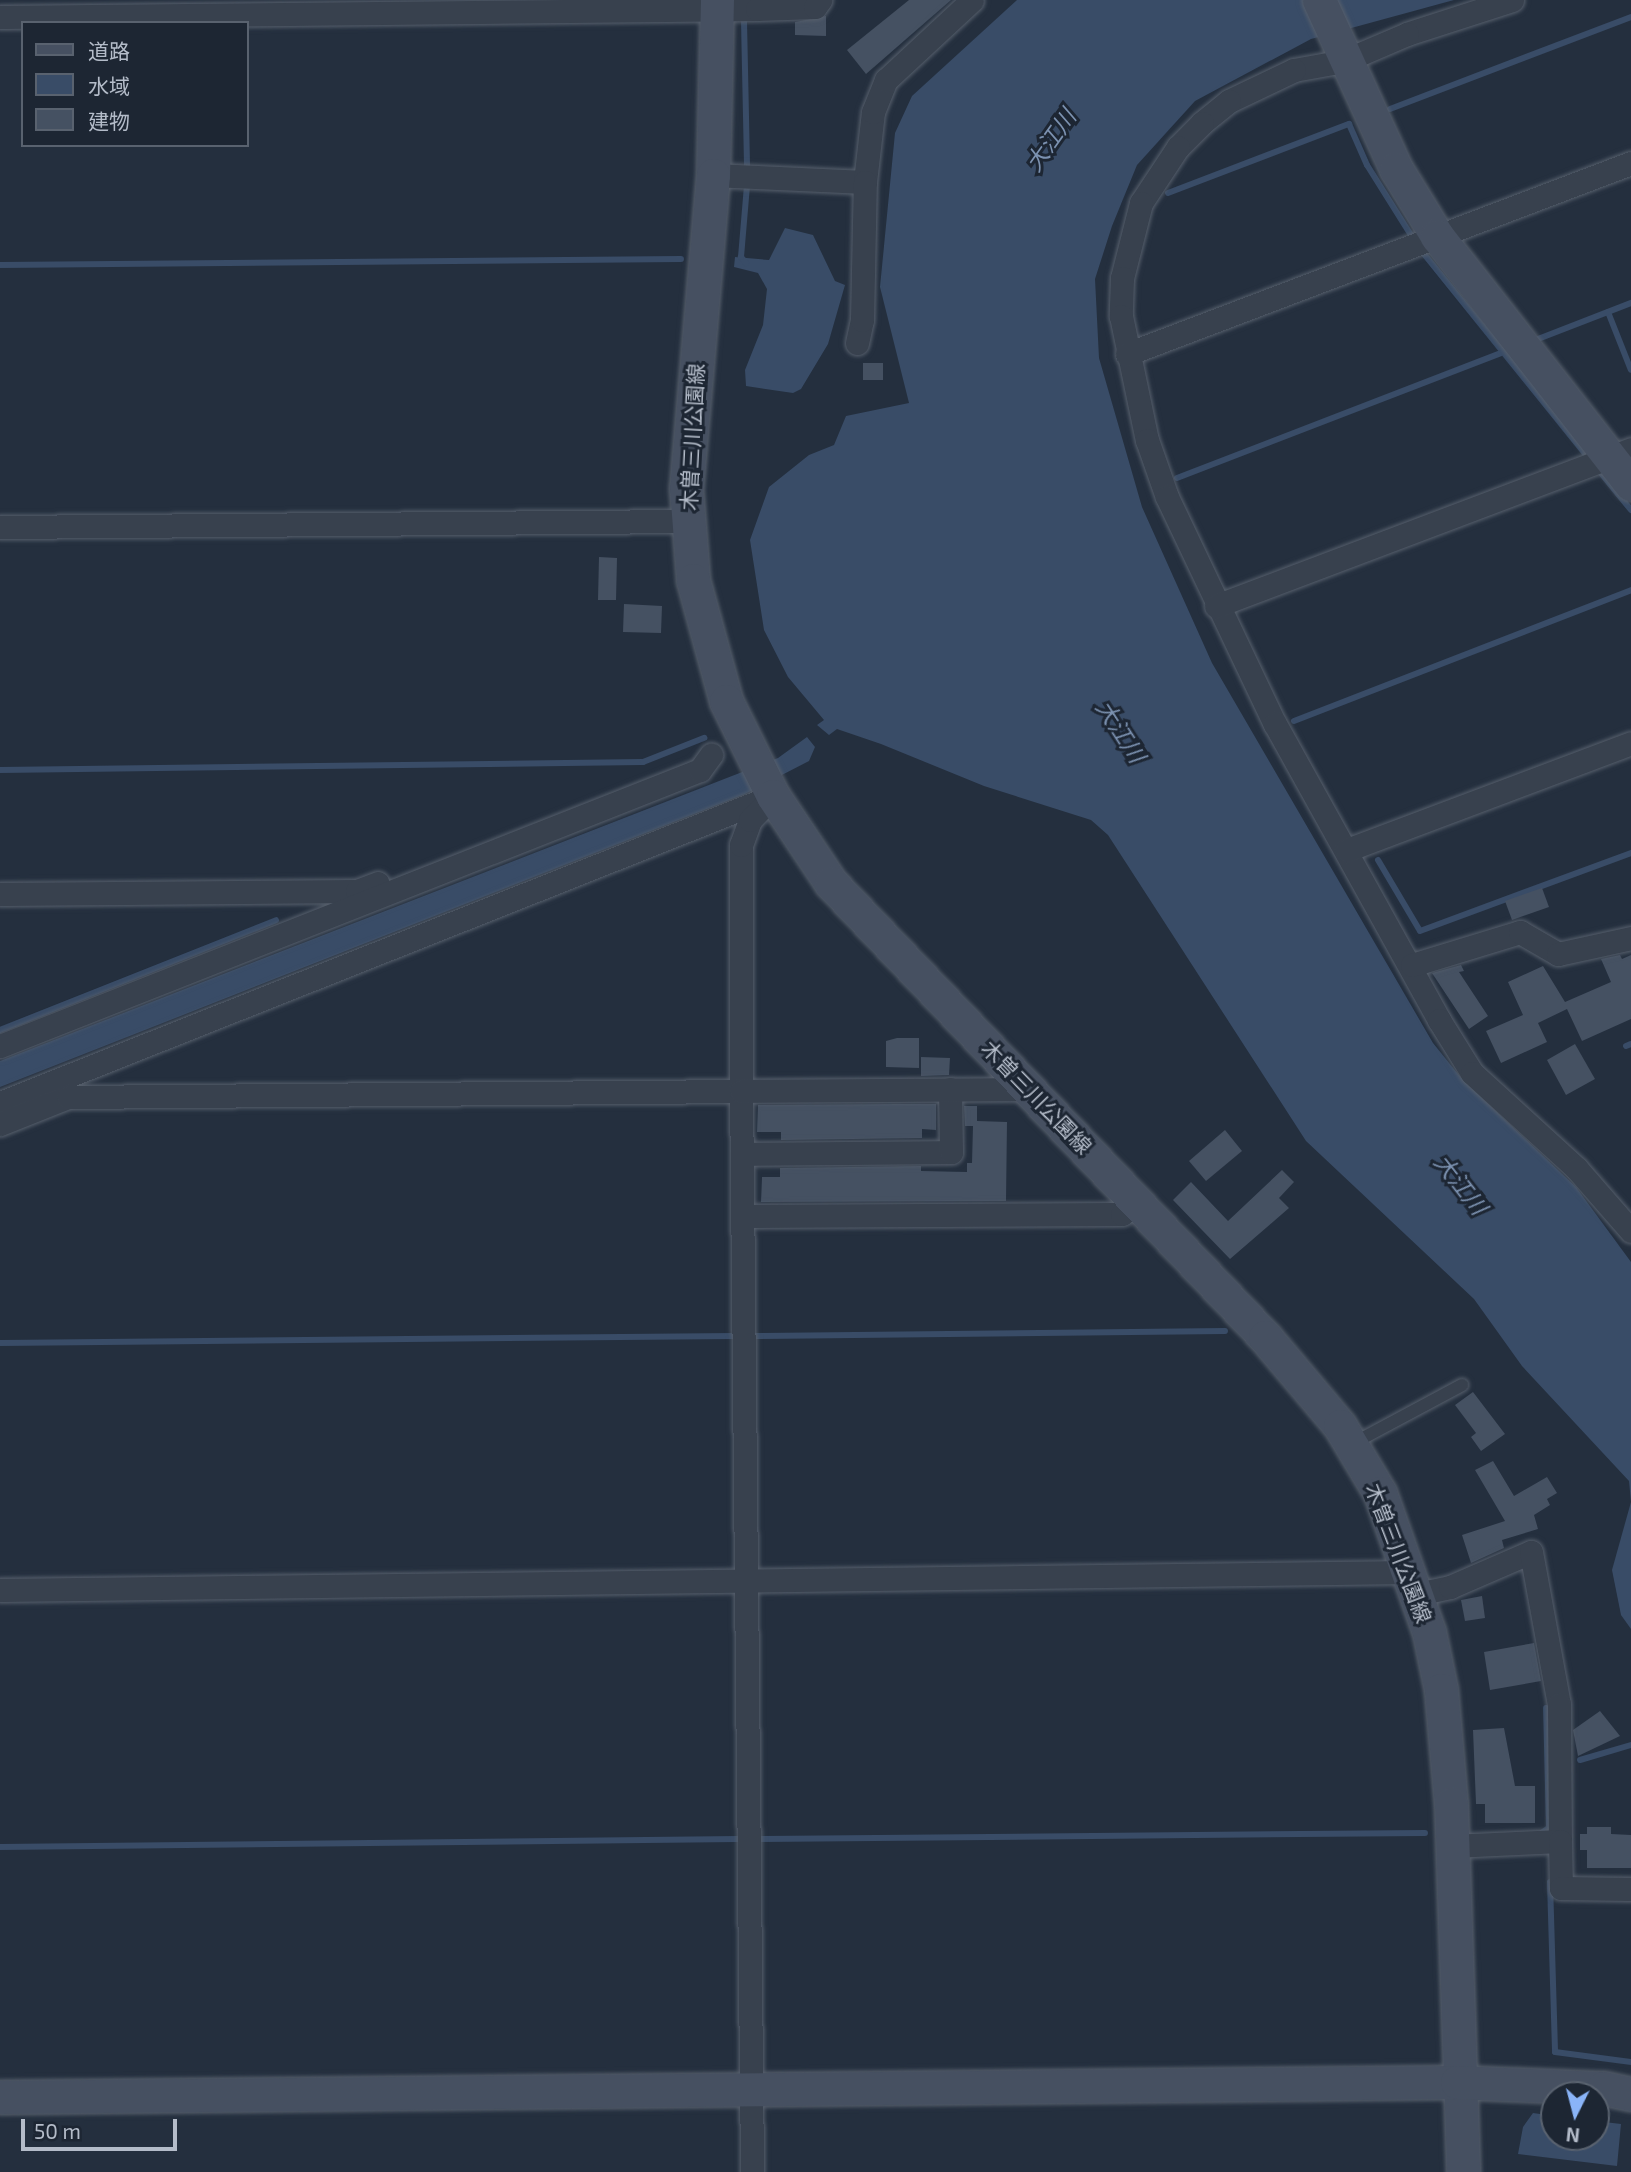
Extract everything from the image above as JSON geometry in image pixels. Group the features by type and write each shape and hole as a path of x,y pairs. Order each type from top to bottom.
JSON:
{"main road":[{"path":"1318,0 1341,55 1396,169 1437,236 1620,453 1631,484"},
{"name":"木曽三川公園線","path":"717,4 713,175 687,440 687,521 693,580 706,637 748,751 771,793 831,883 1265,1337 1351,1444 1380,1493 1413,1583 1441,1690 1452,1846 1457,2082 1463,2172"},
{"path":"0,2097 1457,2082 1603,2088 1631,2094"}],"street":[{"path":"0,17 717,4 815,6 820,0"},
{"path":"857,343 862,320 865,181 873,112 886,80 972,0"},
{"path":"1512,0 1294,70 1229,102 1178,147 1147,192 1132,233 1122,278 1127,354 1147,440 1167,497 1216,606 1275,724 1472,1073 1577,1169 1631,1231"},
{"path":"1127,354 1631,163"},
{"path":"713,175 865,181"},
{"path":"1216,606 1620,453"},
{"path":"0,527 687,521"},
{"path":"1347,850 1631,743"},
{"path":"0,894 357,891 711,755 748,751"},
{"path":"0,1046 700,770 711,755"},
{"path":"752,2172 741,845 750,820 771,793"},
{"path":"0,1102 771,793"},
{"path":"1412,965 1520,932 1558,954 1631,938"},
{"path":"0,1124 68,1097 1028,1088"},
{"path":"742,1154 951,1152 950,1089"},
{"path":"743,1216 1122,1214 1136,1202"},
{"path":"0,1590 746,1584 1413,1583 1450,1587 1531,1552 1559,1704 1561,1888 1631,1889"},
{"path":"1452,1846 1560,1841"}],"lane":[{"path":"1351,1444 1462,1385"}],"water":[{"name":"大江川","path":"1017,0 1454,0 1311,39 1195,101 1137,165 1112,226 1095,279 1099,358 1142,507 1212,663 1433,1043 1462,1079 1576,1187 1631,1262 1631,1502 1629,1481 1522,1366 1474,1299 1306,1141 1108,835 1091,820 984,786 881,744 837,729 829,735 817,725 824,720 788,677 764,630 750,540 769,487 809,455 834,445 846,416 909,403 880,287 895,133 912,96"},
{"path":"785,228 813,235 835,281 845,285 828,344 801,389 793,393 746,386 745,370 763,325 767,289 758,273 734,267 735,257 769,260"},
{"path":"807,737 815,747 809,761 745,794 0,1087 0,1061 778,758"},
{"path":"1631,1502 1631,1629 1621,1615 1612,1570"},
{"path":"1533,2113 1540,2114 1540,2151 1610,2151 1610,2123 1621,2124 1617,2166 1518,2154 1523,2127"}],"building":[{"path":"909,0 951,0 866,74 847,50"},
{"path":"826,16 826,36 795,35 795,22"},
{"path":"863,363 883,363 883,380 863,380"},
{"path":"599,557 617,558 616,600 598,600"},
{"path":"624,604 662,606 661,633 623,632"},
{"path":"1542,888 1549,907 1512,920 1505,901"},
{"path":"1620,955 1622,959 1631,955 1631,1019 1582,1041 1567,1009 1538,1023 1547,1042 1501,1063 1486,1031 1523,1015 1508,982 1543,966 1565,1002 1611,982 1601,959"},
{"path":"1461,965 1464,971 1459,972 1488,1016 1469,1029 1432,973"},
{"path":"919,1038 919,1068 886,1067 886,1041"},
{"path":"1575,1044 1595,1079 1566,1095 1547,1060"},
{"path":"921,1057 950,1058 949,1075 921,1076"},
{"path":"936,1104 936,1130 922,1129 922,1138 781,1140 781,1132 757,1132 758,1105"},
{"path":"964,1106 977,1106 977,1121 1007,1122 1006,1201 761,1202 762,1177 780,1177 780,1168 921,1166 921,1171 967,1172 967,1163 972,1163 973,1126 965,1126"},
{"path":"1225,1130 1242,1151 1206,1181 1189,1161"},
{"path":"1282,1170 1294,1182 1279,1198 1289,1208 1230,1259 1173,1200 1191,1182 1228,1221"},
{"path":"1473,1392 1505,1434 1481,1451 1471,1437 1476,1433 1455,1405"},
{"path":"1493,1461 1514,1496 1547,1477 1557,1493 1547,1499 1550,1505 1534,1515 1538,1529 1502,1540 1504,1548 1471,1563 1462,1535 1505,1521 1475,1470"},
{"path":"1482,1596 1485,1618 1465,1621 1461,1600"},
{"path":"1534,1643 1541,1681 1490,1690 1484,1652"},
{"path":"1600,1711 1620,1736 1578,1756 1573,1730"},
{"path":"1504,1728 1515,1786 1535,1786 1535,1823 1485,1823 1485,1804 1476,1804 1473,1730"},
{"path":"1587,1827 1611,1827 1611,1834 1631,1835 1631,1868 1587,1868 1587,1850 1580,1850 1580,1834 1587,1834"}],"waterway":[{"path":"1390,109 1631,17"},
{"path":"744,21 747,166"},
{"path":"1168,193 1349,124 1367,165 1414,240"},
{"path":"746,263 741,257 747,185"},
{"path":"1420,249 1588,457"},
{"path":"0,265 681,259"},
{"path":"1538,339 1631,303"},
{"path":"1608,312 1631,370"},
{"path":"1177,478 1501,353"},
{"path":"1597,468 1631,510"},
{"path":"1294,721 1631,590"},
{"path":"0,770 643,762 704,738"},
{"path":"1378,860 1420,931 1631,853"},
{"path":"0,1030 276,920"},
{"path":"1626,1046 1631,1044"},
{"path":"754,1336 1225,1331"},
{"path":"0,1343 735,1336"},
{"path":"1540,1834 1549,1828 1546,1708"},
{"path":"1580,1760 1631,1745"},
{"path":"759,1839 1425,1833"},
{"path":"0,1847 738,1839"},
{"path":"1550,1882 1555,2052 1631,2062"}]}
